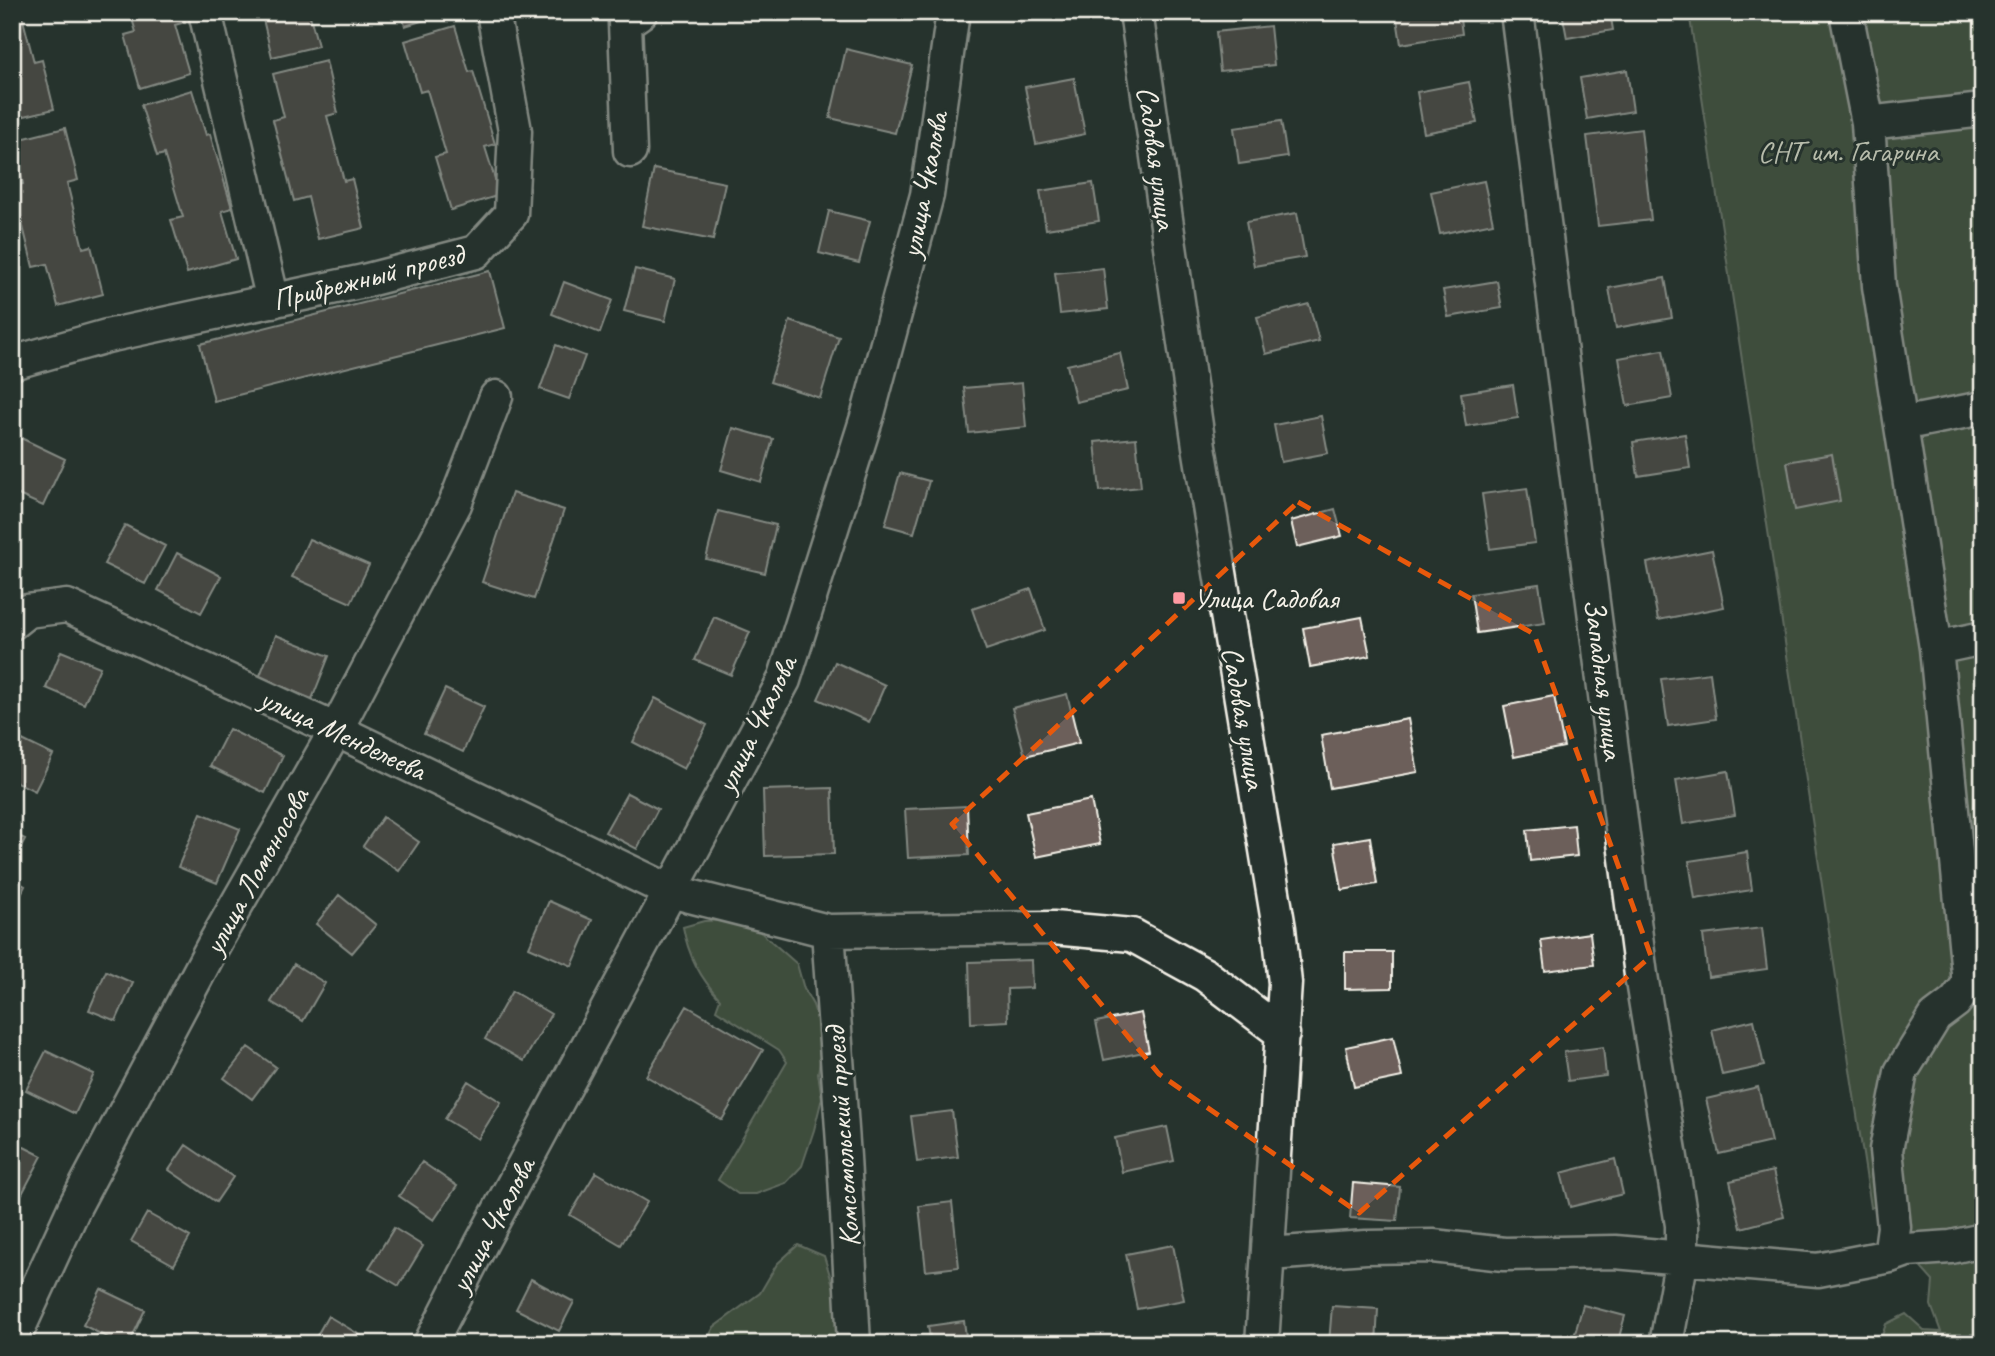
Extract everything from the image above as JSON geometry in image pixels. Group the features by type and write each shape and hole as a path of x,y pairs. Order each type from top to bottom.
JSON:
{"street":[{"path":"205,12 273,301"},
{"name":"Прибрежный проезд","path":"13,361 107,336 273,301 476,252 512,214 515,131 493,12"},
{"path":"630,151 625,23 641,12"},
{"name":"улица Чкалова","path":"430,1344 784,680 868,414 927,195 953,12"},
{"name":"Садовая улица","path":"1136,12 1199,446 1279,928 1285,983 1262,1344"},
{"name":"Западная улица","path":"1517,12 1641,975 1682,1225 1682,1258 1666,1344"},
{"path":"1846,12 1868,123 1880,286 1936,648 1975,984 1935,1017 1900,1072 1886,1150 1894,1227 1890,1256"},
{"path":"1868,123 1983,110"},
{"name":"улица Ломоносова","path":"15,1328 75,1206 213,946 336,730 455,504 496,397"},
{"path":"1901,424 1983,408"},
{"name":"улица Менделеева","path":"12,623 27,611 67,606 336,730 670,891 828,931 1053,928 1132,935 1205,975 1283,1034"},
{"path":"1936,648 1983,638"},
{"name":"Комсомольский проезд","path":"828,931 845,1157 854,1344"},
{"path":"1269,1254 1366,1247 1433,1247 1504,1254 1615,1252 1818,1270 1890,1256 1907,1250 1951,1247 1983,1240"}],"highlighted area":[{"path":"1298,502 1534,634 1651,956 1359,1213 1159,1074 952,824"}],"green space":[{"name":"СНТ им. Гагарина","path":"1689,12 1983,12 1983,1344 1879,1344 1886,1324 1906,1314 1925,1331 1941,1332 1931,1305 1933,1281 1904,1249 1901,1209 1871,1207"},
{"path":"732,920 757,929 797,964 820,1027 822,1048 818,1073 822,1098 802,1166 786,1183 756,1194 738,1194 718,1180 787,1062 779,1050 716,1010 720,999 696,966 683,927 704,921"},
{"path":"798,1245 824,1256 837,1298 839,1344 705,1344 714,1327 760,1293 777,1264"}],"building":[{"path":"12,12 21,12 34,62 42,60 54,109 12,119"},
{"path":"130,12 182,12 185,22 175,25 189,73 140,88 125,35 136,32"},
{"path":"246,12 309,12 318,46 272,57 262,15 247,18"},
{"path":"401,12 451,12 405,26"},
{"path":"1018,12 1058,12 1021,23"},
{"path":"1396,12 1459,12 1462,34 1401,44"},
{"path":"1562,12 1610,12 1613,30 1567,38"},
{"path":"455,26 469,72 473,71 495,144 485,147 500,195 451,210 435,157 446,154 427,90 420,92 405,41"},
{"path":"1270,26 1274,65 1220,71 1216,32"},
{"path":"846,49 912,65 895,133 830,118"},
{"path":"326,61 338,113 327,116 344,181 352,179 364,228 318,239 308,197 294,201 273,120 284,117 273,74"},
{"path":"1627,70 1633,111 1587,119 1580,78"},
{"path":"1074,78 1085,134 1036,144 1025,87"},
{"path":"1469,82 1477,123 1424,133 1417,92"},
{"path":"192,90 206,135 210,134 232,208 222,211 236,259 187,273 171,220 183,217 164,154 157,156 141,105"},
{"path":"1281,121 1287,157 1239,164 1234,128"},
{"path":"65,128 78,180 67,183 83,248 91,246 103,294 58,306 47,264 33,267 13,186 23,184 13,141"},
{"path":"1641,129 1651,220 1598,226 1587,136"},
{"path":"654,169 725,183 713,240 642,226"},
{"path":"1484,181 1493,223 1440,234 1431,192"},
{"path":"1093,183 1099,221 1046,229 1040,191"},
{"path":"829,211 870,221 859,263 819,253"},
{"path":"1297,213 1305,257 1254,266 1246,222"},
{"path":"1103,268 1108,309 1060,314 1055,273"},
{"path":"635,269 675,279 665,321 624,311"},
{"path":"490,271 505,328 214,401 200,344"},
{"path":"1665,278 1672,318 1616,328 1609,288"},
{"path":"1497,281 1502,308 1448,317 1443,290"},
{"path":"564,282 612,300 600,333 552,314"},
{"path":"1309,304 1319,341 1266,354 1257,317"},
{"path":"790,321 839,337 820,398 770,382"},
{"path":"556,345 585,356 569,399 540,389"},
{"path":"1663,350 1672,398 1627,406 1619,358"},
{"path":"1120,353 1128,390 1076,402 1067,365"},
{"path":"1022,383 1026,427 969,433 964,388"},
{"path":"1513,385 1518,418 1466,426 1461,393"},
{"path":"1321,416 1328,453 1281,462 1274,425"},
{"path":"733,428 773,439 761,482 721,470"},
{"path":"1685,434 1690,468 1638,476 1633,442"},
{"path":"21,438 65,459 43,506 12,492 12,458"},
{"path":"1136,438 1141,487 1100,491 1095,442"},
{"path":"1832,454 1840,501 1795,510 1787,462"},
{"path":"900,473 929,481 914,533 885,525"},
{"path":"1527,488 1535,543 1490,549 1482,494"},
{"path":"512,493 564,510 534,599 482,582"},
{"path":"1335,509 1342,536 1297,547 1291,521"},
{"path":"718,511 776,525 765,573 706,559"},
{"path":"125,525 165,546 145,584 104,564"},
{"path":"309,539 369,565 351,603 292,577"},
{"path":"1712,550 1724,607 1658,620 1647,563"},
{"path":"177,553 221,576 201,613 158,590"},
{"path":"1539,584 1545,623 1477,633 1471,594"},
{"path":"1031,589 1045,630 986,650 972,609"},
{"path":"714,617 750,632 731,675 695,660"},
{"path":"1362,617 1370,656 1310,667 1303,628"},
{"path":"276,635 329,656 312,699 259,678"},
{"path":"61,651 100,667 84,704 46,688"},
{"path":"835,662 885,685 869,722 818,699"},
{"path":"1710,673 1716,719 1668,726 1661,679"},
{"path":"445,689 484,707 463,752 424,734"},
{"path":"1067,694 1079,743 1025,756 1012,708"},
{"path":"1554,696 1564,747 1514,757 1504,706"},
{"path":"655,698 707,725 684,769 633,742"},
{"path":"1408,719 1418,772 1330,788 1321,735"},
{"path":"229,729 283,756 265,793 210,766"},
{"path":"14,736 53,755 35,791 12,780"},
{"path":"1728,771 1735,815 1683,824 1676,780"},
{"path":"832,788 834,854 765,856 763,790"},
{"path":"627,793 658,809 637,849 605,832"},
{"path":"1091,800 1100,844 1036,857 1026,813"},
{"path":"967,806 969,855 908,858 905,809"},
{"path":"201,813 240,829 217,883 178,867"},
{"path":"383,817 419,842 399,871 363,846"},
{"path":"1574,825 1577,856 1530,861 1527,830"},
{"path":"12,833 25,839 12,864"},
{"path":"1370,837 1377,884 1342,890 1334,843"},
{"path":"1747,852 1752,890 1695,899 1689,861"},
{"path":"12,879 25,886 14,908 12,908"},
{"path":"339,895 376,925 352,953 316,924"},
{"path":"549,901 592,920 572,966 529,947"},
{"path":"1762,928 1767,969 1708,977 1703,935"},
{"path":"1590,933 1594,965 1545,971 1541,940"},
{"path":"1345,952 1392,952 1392,988 1345,989"},
{"path":"1031,960 1032,988 1007,989 1008,1021 971,1023 969,962"},
{"path":"294,964 325,983 303,1021 271,1002"},
{"path":"106,971 133,983 116,1021 89,1010"},
{"path":"512,991 551,1014 524,1061 485,1039"},
{"path":"687,1006 763,1050 722,1120 646,1076"},
{"path":"1141,1013 1149,1051 1104,1060 1096,1022"},
{"path":"1754,1020 1764,1066 1722,1075 1712,1030"},
{"path":"1393,1037 1402,1077 1354,1087 1346,1047"},
{"path":"248,1047 276,1067 252,1099 224,1078"},
{"path":"1603,1047 1606,1076 1568,1081 1564,1052"},
{"path":"46,1051 94,1074 75,1114 26,1090"},
{"path":"468,1081 501,1102 478,1139 445,1119"},
{"path":"1758,1087 1771,1142 1719,1154 1706,1099"},
{"path":"952,1111 958,1157 917,1162 911,1116"},
{"path":"1167,1127 1174,1161 1122,1172 1115,1138"},
{"path":"12,1141 42,1156 22,1194 12,1189"},
{"path":"186,1145 233,1177 216,1202 169,1170"},
{"path":"1615,1159 1623,1194 1570,1207 1561,1173"},
{"path":"422,1162 457,1186 434,1220 399,1196"},
{"path":"1773,1171 1784,1217 1741,1228 1730,1181"},
{"path":"596,1172 647,1202 621,1245 570,1215"},
{"path":"1353,1183 1400,1187 1397,1221 1350,1218"},
{"path":"952,1202 959,1267 926,1271 919,1206"},
{"path":"147,1213 190,1237 174,1265 131,1241"},
{"path":"394,1228 423,1246 399,1286 369,1268"},
{"path":"1173,1245 1184,1300 1137,1309 1126,1254"},
{"path":"531,1279 574,1302 559,1331 516,1309"},
{"path":"101,1289 145,1310 129,1344 120,1344 83,1325"},
{"path":"1583,1305 1625,1316 1617,1344 1572,1344"},
{"path":"1332,1306 1378,1309 1376,1344 1329,1343"},
{"path":"328,1316 370,1341 369,1344 312,1344"},
{"path":"964,1321 967,1344 931,1344 928,1326"},
{"path":"1187,1338 1187,1344 1129,1344 1129,1341"}],"place":[{"name":"Улица Садовая","path":"1179,598"}]}
